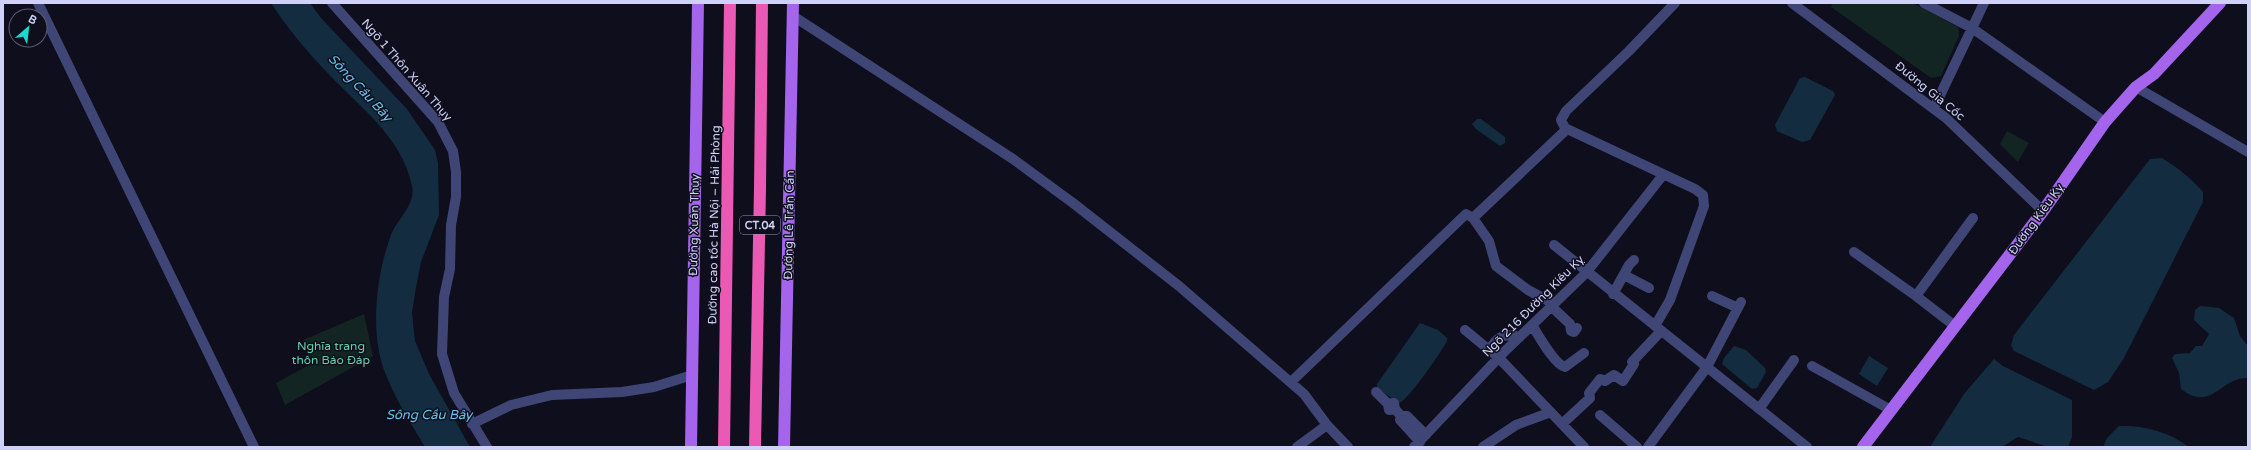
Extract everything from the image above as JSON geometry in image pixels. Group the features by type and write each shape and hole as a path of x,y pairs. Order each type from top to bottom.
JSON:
{"highway":[{"name":"Đường cao tốc Hà Nội – Hải Phòng","path":"724,447 729,187 729,3"},
{"name":"CT.04","path":"755,447 762,3"}],"main road":[{"name":"Đường Xuân Thụy","path":"691,447 698,3"},
{"name":"Đường Lê Trần Cẩn","path":"784,447 793,3"},
{"name":"Đường Kiêu Kỵ","path":"1863,447 2043,210 2105,122 2136,87 2154,74 2215,5"}],"street":[{"path":"38,3 254,447"},
{"name":"Ngõ 1 Thôn Xuân Thụy","path":"332,3 438,122 453,151 456,198 451,225 450,269 444,297 442,354 454,393 487,447"},
{"name":"Đường Gia Cốc","path":"1792,3 1934,108 2043,210"},
{"path":"1924,3 1972,28 2105,122"},
{"path":"1934,108 1984,3"},
{"path":"1562,424 1590,398 1589,393 1600,380 1605,381 1614,374 1623,381 1634,364 1632,362 1658,329 1704,206 1703,195 1700,192 1567,129 1561,124 1560,120 1566,111 1629,51 1674,4"},
{"path":"793,16 1006,155 1073,203 1179,286 1291,382 1304,394 1327,425 1348,447"},
{"path":"2136,87 2248,152"},
{"path":"1473,218 1567,129"},
{"name":"Ngõ 216 Đường Kiêu Kỵ","path":"1420,443 1499,358 1586,273 1663,175"},
{"path":"1291,382 1462,217 1468,214 1473,218 1489,241 1496,266 1528,290 1553,306 1570,324 1571,331 1574,332 1577,328"},
{"path":"1916,296 1973,218"},
{"path":"1554,245 1586,273 1807,447"},
{"path":"1854,252 1955,326"},
{"path":"1613,294 1634,260"},
{"path":"1624,275 1649,288"},
{"path":"1648,447 1707,367 1739,305 1712,296"},
{"path":"1532,325 1549,349 1555,362 1560,366 1565,367 1584,353"},
{"path":"1465,330 1499,358 1584,447"},
{"path":"1489,350 1496,339 1500,337 1512,334 1520,337"},
{"path":"1759,409 1794,360"},
{"path":"1812,366 1891,410"},
{"path":"472,424 511,406 552,395 622,392 654,387 692,375"},
{"path":"1376,392 1394,410 1400,420 1420,443"},
{"path":"1483,447 1516,425 1551,412"},
{"path":"1600,415 1637,447"},
{"path":"1296,447 1327,425"}],"green space":[{"path":"1833,3 1913,3 1958,27 1959,36 1941,76 1931,78 1831,7"},
{"path":"2007,131 2029,143 2018,162 2000,144"},
{"name":"Nghĩa trang thôn Báo Đáp","path":"364,314 373,356 285,405 276,383 311,364 303,340"}],"water":[{"name":"Sông Cầu Bây","path":"271,3 310,3 321,18 407,109 435,150 438,163 439,215 421,262 416,287 412,313 415,341 429,374 470,447 425,447 394,394 381,359 376,324 378,286 391,235 409,206 411,199 412,186 407,168 398,151 376,121 308,52"},
{"path":"1805,77 1833,91 1835,95 1810,140 1802,142 1777,131 1775,125 1800,78"},
{"path":"1477,119 1481,119 1505,137 1505,143 1500,146 1476,129 1472,124"},
{"path":"2162,158 2184,173 2203,192 2203,202 2124,358 2108,382 2094,390 2014,351 2011,345 2014,335 2150,159"},
{"path":"2200,306 2219,308 2234,318 2240,336 2248,346 2248,378 2238,379 2208,396 2201,397 2192,395 2181,389 2179,373 2172,358 2175,354 2190,353 2196,346 2202,346 2209,334 2194,320 2195,310"},
{"path":"1420,323 1438,330 1447,338 1447,341 1439,355 1416,386 1399,403 1377,388 1377,384"},
{"path":"1734,346 1746,350 1765,368 1766,372 1757,388 1752,389 1722,364 1724,358"},
{"path":"1869,356 1888,368 1877,386 1859,374"},
{"path":"1994,359 2003,366 2072,400 2072,437 2068,447 2048,447 2018,437 2002,447 1930,447 1964,394"},
{"path":"2119,426 2156,430 2173,437 2189,447 2103,447 2107,438"}]}
